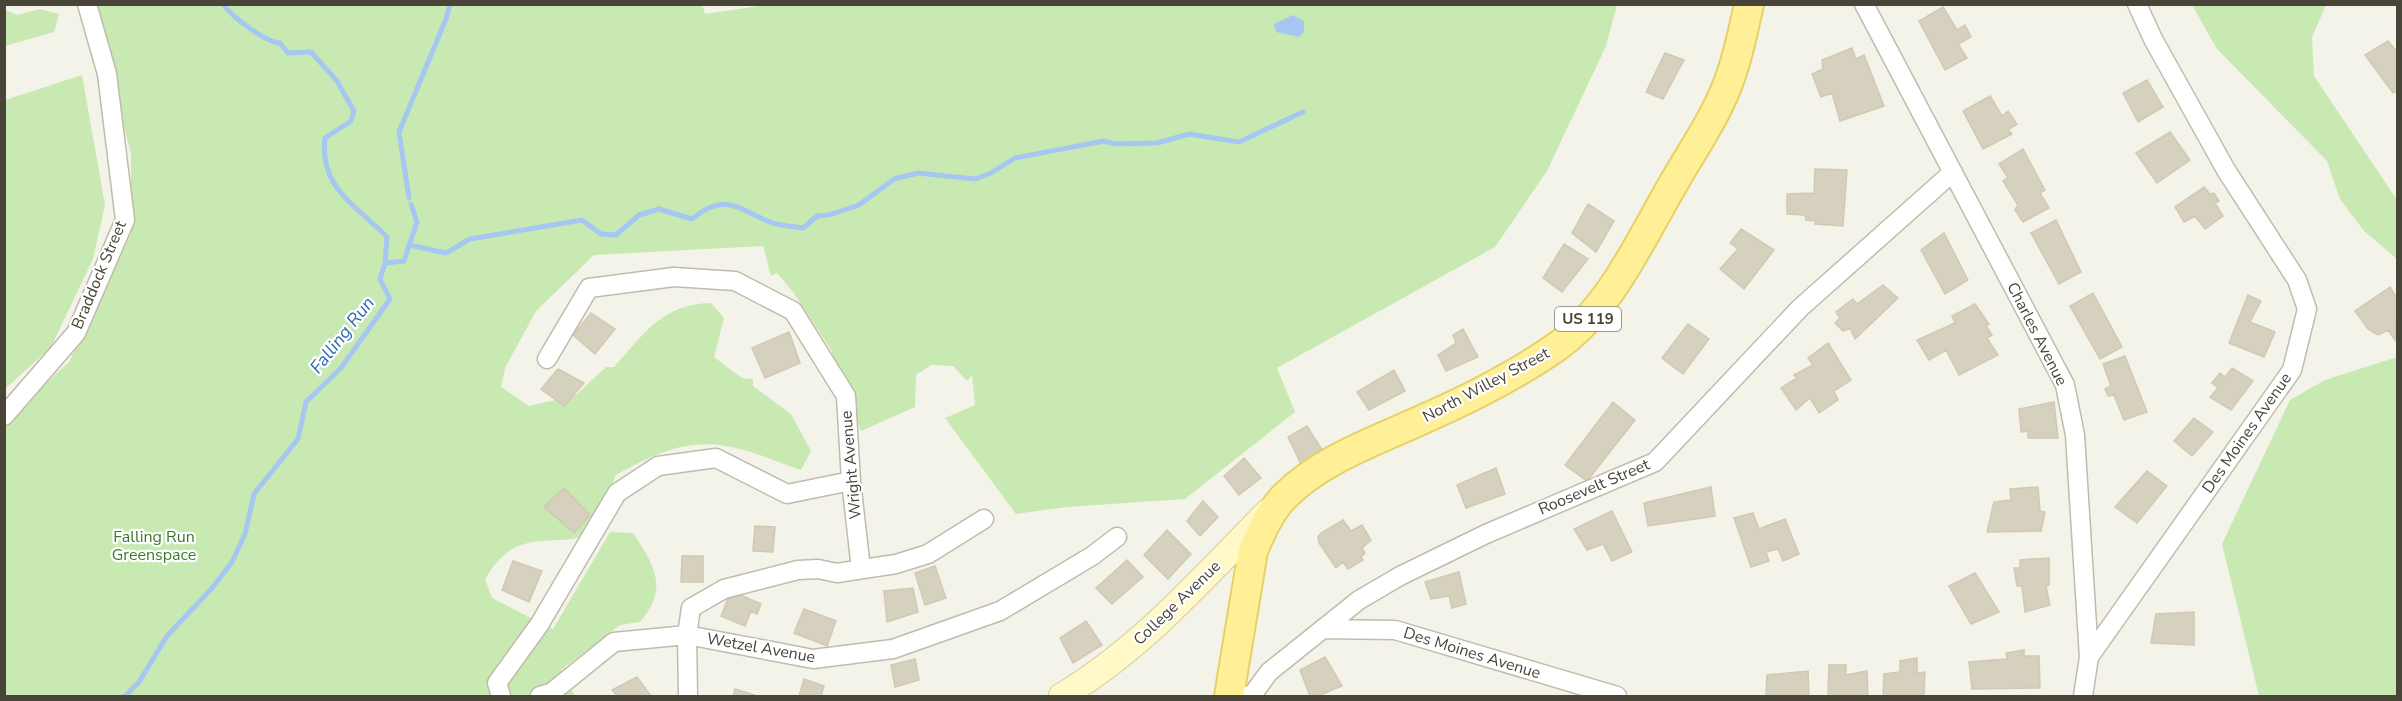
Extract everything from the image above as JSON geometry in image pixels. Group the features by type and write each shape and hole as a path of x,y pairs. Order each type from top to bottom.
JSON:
{"main road":[{"name":"North Willey Street","path":"1229,696 1253,551 1262,528 1282,498 1305,478 1334,460 1444,410 1503,379 1555,348 1582,326 1609,295 1712,116 1731,76 1749,4"}],"street":[{"name":"Braddock Street","path":"4,416 76,333 125,220 107,74 87,4"},
{"name":"Charles Avenue","path":"1864,4 2065,385 2075,435 2089,657 2083,696"},
{"name":"Des Moines Avenue","path":"2089,657 2292,370 2307,309 2297,280 2226,170 2153,39 2137,4"},
{"name":"Roosevelt Street","path":"1247,696 1253,693 1269,672 1359,600 1400,576 1486,534 1655,462 1800,308 1953,172"},
{"name":"Wright Avenue","path":"547,359 589,288 674,277 735,281 793,311 846,396 851,481 861,569"},
{"path":"501,696 497,683 539,625 617,493 658,466 716,458 787,494 851,481"},
{"name":"College Avenue","path":"1062,696 1126,653 1186,598 1282,498"},
{"path":"688,696 687,635 691,608 724,589 798,570 818,569 837,573 896,564 928,554 984,519"},
{"name":"Wetzel Avenue","path":"540,696 551,693 614,642 687,635 813,659 893,649 1000,611 1092,556 1117,537"},
{"name":"Des Moines Avenue","path":"1323,629 1395,630 1617,696"}],"green space":[{"name":"Falling Run Greenspace","path":"702,4 705,14 772,4 1617,5 1606,46 1547,171 1495,247 1277,368 1295,412 1185,499 1067,507 1016,514 945,418 975,405 972,375 967,381 953,366 931,365 916,375 915,407 861,431 831,350 793,292 777,273 771,276 763,246 594,255 536,311 505,368 501,387 529,406 576,395 606,367 614,367 655,323 679,309 711,303 724,318 714,357 742,378 753,379 753,386 791,414 811,451 801,470 751,452 726,446 693,445 662,453 616,475 592,535 531,542 508,552 496,563 485,579 492,598 553,629 610,532 633,533 647,556 656,577 654,598 649,610 640,622 620,625 561,670 575,696 5,696 5,421 69,362 131,234 131,153 91,5"},
{"path":"2192,5 2326,5 2312,37 2314,76 2397,200 2397,259 2364,231 2340,199 2327,161 2217,49"},
{"path":"39,9 59,14 54,32 5,46 5,10 18,15"},
{"path":"82,75 105,205 93,259 51,347 5,389 5,100"},
{"path":"2397,357 2397,696 2259,696 2222,544 2290,400 2325,380"}],"water":[{"path":"1293,15 1304,21 1304,32 1299,37 1276,32 1274,24"}],"building":[{"path":"1943,7 1957,30 1965,25 1971,37 1958,44 1967,58 1945,70 1919,21"},
{"path":"2388,41 2398,53 2398,90 2393,93 2365,55"},
{"path":"1852,48 1856,59 1864,55 1884,106 1840,121 1832,93 1821,97 1812,74 1823,69 1822,60"},
{"path":"1665,53 1684,60 1663,99 1646,92"},
{"path":"2147,80 2163,107 2138,122 2123,93"},
{"path":"1990,96 2002,116 2008,111 2017,124 2008,130 2012,134 1983,149 1963,111"},
{"path":"2170,132 2190,160 2157,183 2136,153"},
{"path":"2023,149 2045,190 2040,193 2049,208 2023,222 2015,210 2018,205 2003,181 2008,178 1999,164"},
{"path":"1815,169 1847,170 1843,226 1815,224 1816,221 1806,220 1805,215 1787,214 1787,194 1814,193"},
{"path":"2204,187 2210,194 2214,193 2219,201 2215,203 2223,216 2205,229 2195,216 2184,222 2175,207"},
{"path":"1588,204 1614,221 1596,252 1572,233"},
{"path":"2056,220 2081,272 2059,284 2031,233"},
{"path":"1741,229 1774,250 1744,289 1720,269 1738,249 1730,243"},
{"path":"1944,233 1968,280 1945,294 1921,250"},
{"path":"1564,244 1588,259 1562,292 1543,278"},
{"path":"1883,285 1898,298 1855,339 1850,328 1843,331 1835,323 1840,318 1836,312 1853,299 1857,304"},
{"path":"2390,287 2398,300 2395,340 2388,330 2378,335 2368,329 2355,311"},
{"path":"2093,293 2122,347 2100,359 2070,306"},
{"path":"2248,295 2261,301 2250,322 2275,332 2264,357 2229,343"},
{"path":"1975,304 1989,324 1986,326 1992,335 1987,338 1998,355 1959,375 1946,350 1929,360 1917,340 1955,323 1952,316"},
{"path":"591,313 615,329 595,354 573,335"},
{"path":"1688,324 1709,339 1683,374 1662,358"},
{"path":"1463,329 1478,357 1446,371 1438,355 1456,343 1453,335"},
{"path":"789,332 800,363 765,378 752,348"},
{"path":"1828,343 1851,380 1834,391 1838,400 1819,413 1810,398 1796,410 1781,388 1797,378 1794,375 1813,365 1808,358"},
{"path":"2125,356 2147,412 2124,420 2114,395 2108,396 2105,389 2111,386 2103,364"},
{"path":"2232,368 2253,381 2231,410 2210,397 2218,388 2212,383 2220,373 2225,377"},
{"path":"558,369 584,383 564,406 541,389"},
{"path":"1394,370 1405,391 1369,410 1357,392"},
{"path":"1613,402 1635,420 1587,481 1565,465"},
{"path":"2054,402 2058,438 2028,438 2028,431 2021,432 2019,409"},
{"path":"2194,418 2213,432 2192,456 2174,441"},
{"path":"1307,426 1324,453 1301,464 1288,437"},
{"path":"1244,458 1261,478 1239,495 1224,476"},
{"path":"1496,468 1505,494 1466,508 1457,485"},
{"path":"2147,471 2167,486 2137,523 2115,507"},
{"path":"1711,487 1715,516 1648,526 1644,503"},
{"path":"2038,487 2040,511 2045,512 2041,531 1987,532 1994,502 2011,500 2010,489"},
{"path":"564,488 590,515 574,533 544,507"},
{"path":"1203,501 1218,517 1200,536 1187,521"},
{"path":"1612,511 1632,552 1612,561 1603,544 1587,550 1574,529"},
{"path":"1753,513 1759,529 1785,519 1799,554 1783,561 1778,549 1766,552 1769,561 1751,567 1734,518"},
{"path":"1343,520 1351,531 1362,525 1371,540 1362,548 1365,553 1361,557 1363,560 1348,569 1343,562 1336,568 1319,543 1318,537"},
{"path":"755,526 775,527 773,552 753,551"},
{"path":"1167,530 1191,554 1168,579 1144,555"},
{"path":"682,556 703,556 703,582 681,582"},
{"path":"2049,558 2049,585 2046,586 2050,605 2025,612 2022,586 2017,586 2014,568 2020,568 2020,560"},
{"path":"1127,560 1143,577 1112,604 1096,588"},
{"path":"513,561 542,571 529,602 502,590"},
{"path":"935,566 946,598 925,605 915,573"},
{"path":"1459,572 1466,604 1452,608 1449,596 1431,599 1425,582"},
{"path":"1975,573 1999,612 1971,624 1949,586"},
{"path":"913,588 918,612 887,622 884,591"},
{"path":"731,591 761,604 757,614 751,611 745,626 721,616"},
{"path":"804,609 836,621 827,646 794,633"},
{"path":"2194,612 2194,645 2151,643 2156,614"},
{"path":"1086,621 1102,645 1073,663 1060,638"},
{"path":"2024,650 2024,656 2039,656 2040,688 1972,689 1969,662 2007,659 2006,653"},
{"path":"1325,657 1342,686 1318,696 1310,696 1300,670"},
{"path":"1917,658 1917,673 1925,672 1924,696 1883,696 1884,674 1900,672 1900,661"},
{"path":"915,659 919,680 895,687 891,665"},
{"path":"1829,665 1846,665 1846,675 1867,671 1868,696 1828,696"},
{"path":"1808,671 1809,696 1766,696 1767,675"},
{"path":"637,677 651,696 617,696 612,690"},
{"path":"804,679 824,686 821,696 799,696"},
{"path":"735,689 757,696 733,696"}],"waterway":[{"path":"223,4 249,28 280,43 288,53 311,52 337,81 354,111 351,121 325,138 328,170 342,194 387,237 385,263"},
{"name":"Falling Run","path":"409,198 399,132 446,19 450,4"},
{"path":"409,245 446,253 470,239 582,220 601,234 616,235 639,215 659,209 692,219 714,206 723,204 740,208 774,223 803,228 817,216 829,215 859,205 894,179 918,173 975,179 991,173 1015,158 1104,141 1115,144 1157,143 1189,134 1239,142 1303,112"},
{"name":"Falling Run","path":"125,696 139,682 167,636 213,587 232,562 245,534 254,494 298,439 306,402 341,368 390,299 380,279 385,263 404,261 417,222 411,204"}]}
